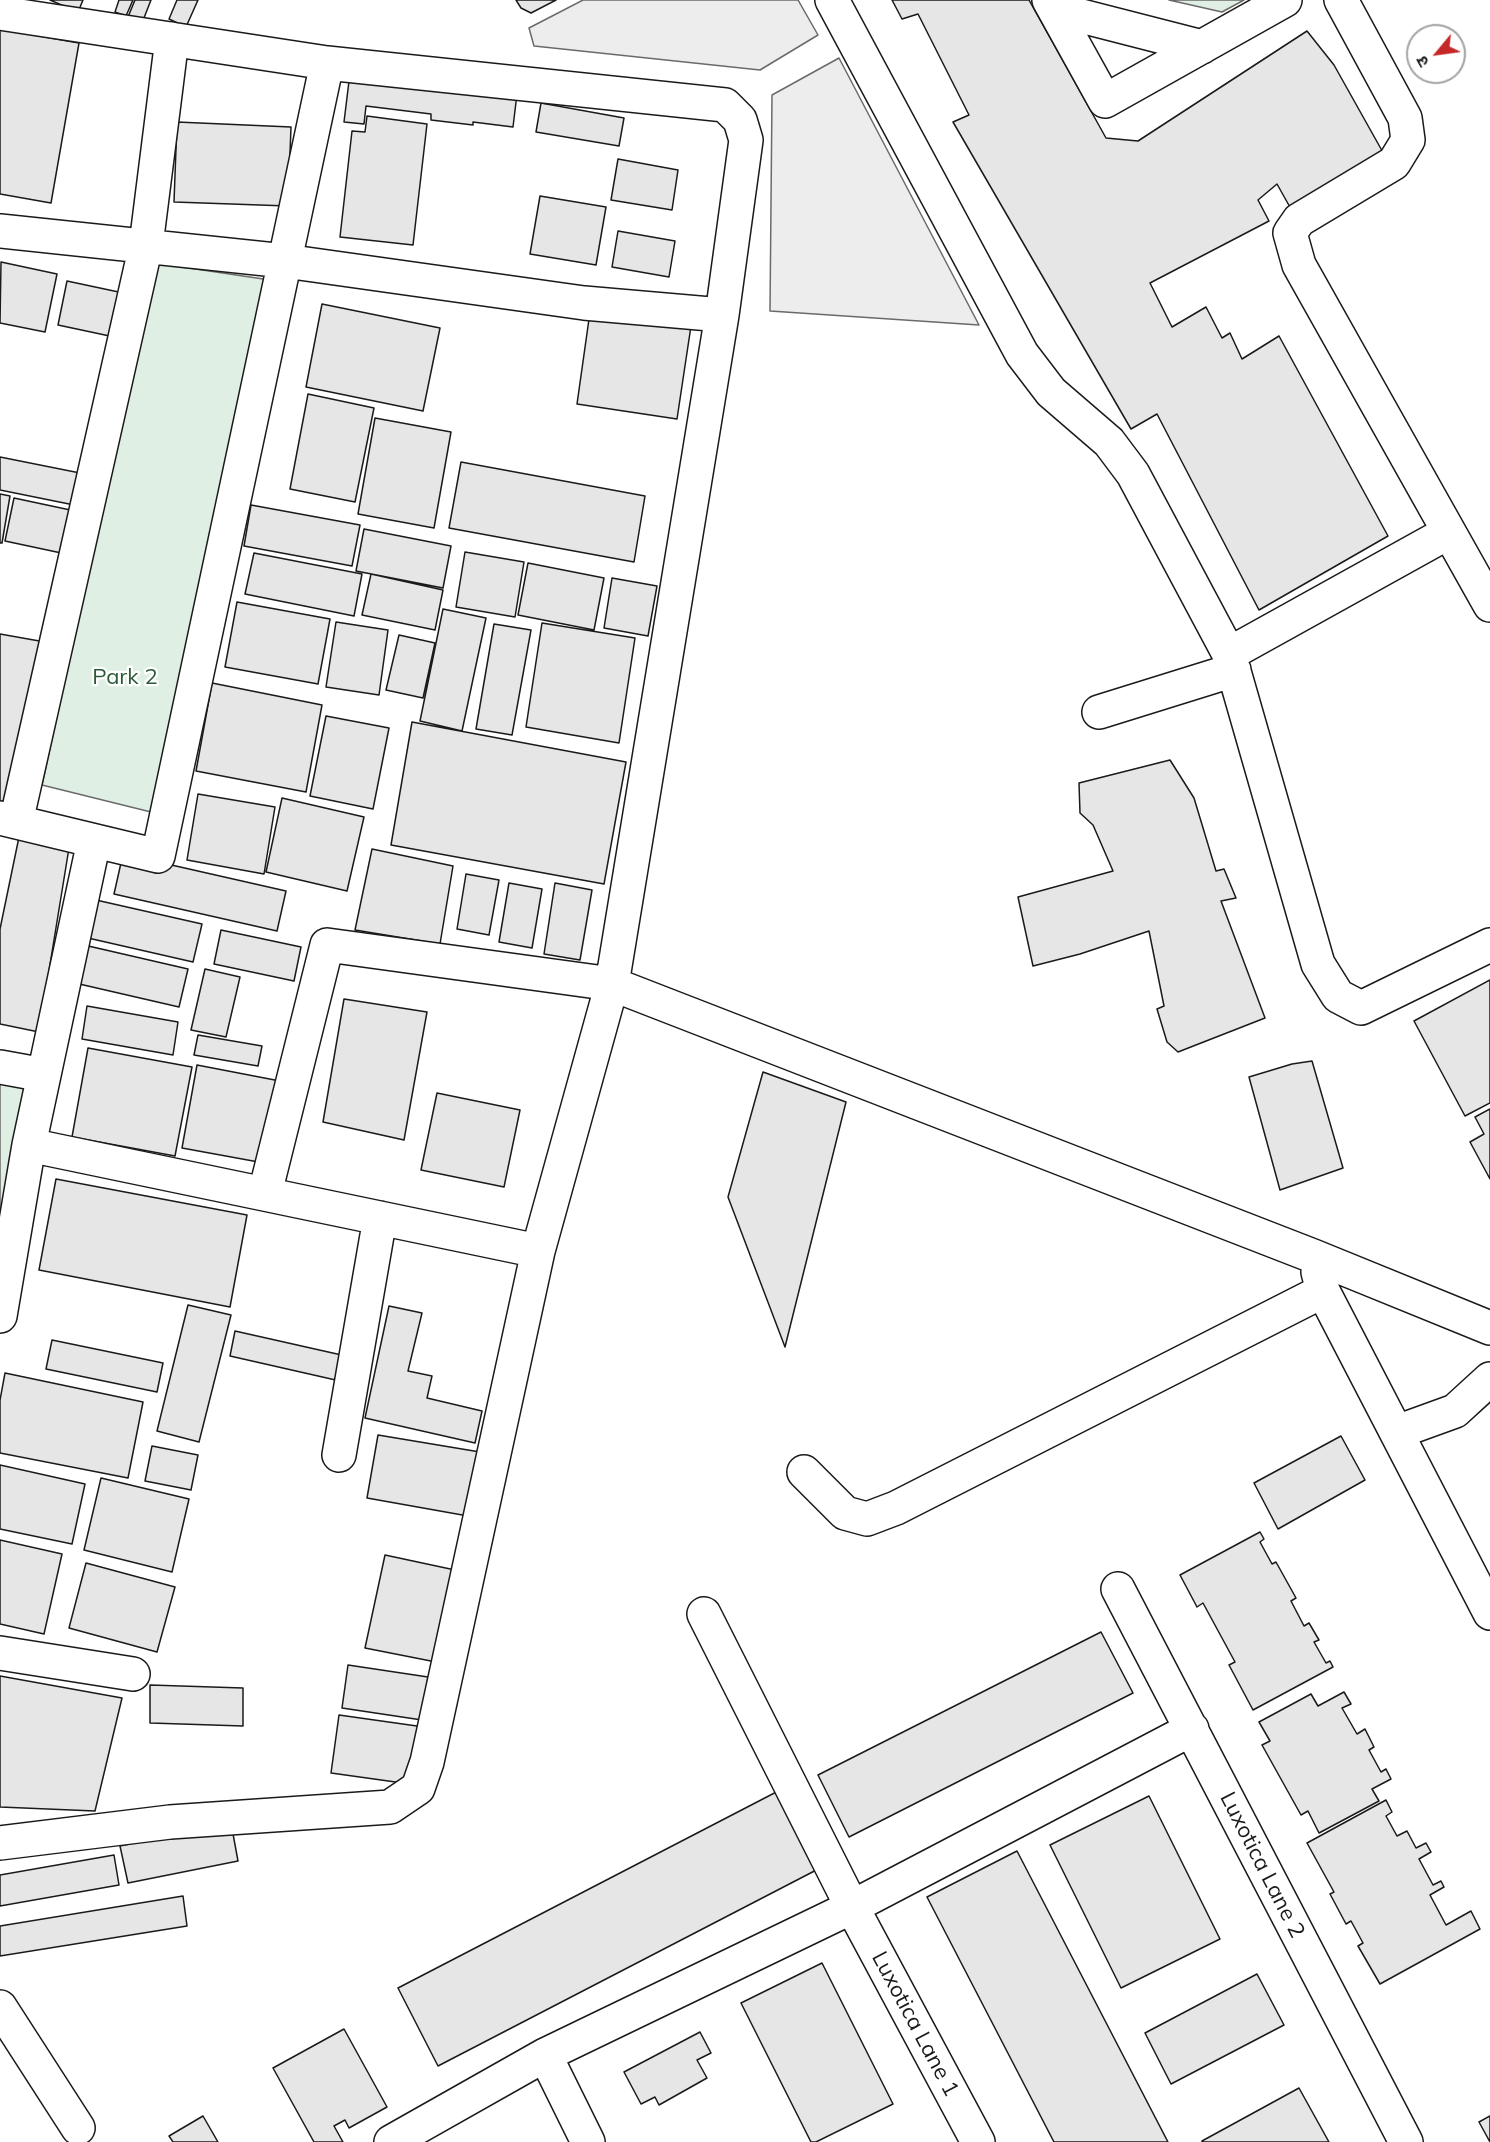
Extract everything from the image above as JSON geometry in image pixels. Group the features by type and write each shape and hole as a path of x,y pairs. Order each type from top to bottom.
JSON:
{"street":[{"path":"832,0 1022,354 1051,392 1109,442 1133,474 1232,662 1318,964 1338,996 1361,1008 1490,945"},
{"path":"1052,5 1105,101 1285,0"},
{"path":"1341,0 1405,117 1408,140 1394,163 1299,220 1290,233 1299,265 1490,605"},
{"path":"1052,5 1202,47"},
{"path":"0,13 327,63 725,105 740,120 746,140 722,315 612,984 538,1251 427,1762 418,1788 390,1807 170,1822 0,1843"},
{"path":"172,39 146,245 8,820 158,856 327,63"},
{"path":"0,231 285,261 584,303 722,315"},
{"path":"1099,712 1232,662 1449,532"},
{"path":"0,1316 7,1237 94,841"},
{"path":"265,1193 327,945 612,984 1314,1256 1490,1328"},
{"path":"0,1067 44,1075"},
{"path":"29,1145 538,1251"},
{"path":"339,1455 380,1218"},
{"path":"1314,1256 1323,1292 1490,1613"},
{"path":"804,1472 845,1513 867,1519 896,1508 1323,1292"},
{"path":"1397,1432 1455,1411 1490,1379"},
{"name":"Luxotica Lane 2","path":"1118,1589 1406,2142"},
{"name":"Luxotica Lane 1","path":"704,1614 852,1907 978,2142"},
{"path":"0,1653 133,1674"},
{"path":"391,2142 545,2055 852,1907 1192,1729"},
{"path":"0,2007 78,2128"},
{"path":"545,2055 588,2142"}],"green space":[{"path":"1169,0 1244,0 1222,12"},
{"name":"Park 2","path":"155,263 270,280 155,813 42,785"},
{"path":"0,1074 37,1081 0,1227"}],"shaded area":[{"path":"583,0 798,0 818,35 760,70 534,46 529,28"},
{"path":"839,58 979,325 770,311 772,95"}],"building":[{"path":"50,0 83,0 78,12"},
{"path":"119,0 133,0 126,16 115,12"},
{"path":"135,0 151,0 142,23 128,17"},
{"path":"177,0 198,0 186,27 169,19"},
{"path":"516,0 556,0 531,13 521,8"},
{"path":"892,0 1029,0 1106,138 1138,141 1307,31 1334,65 1385,156 1291,209 1277,184 1258,200 1269,221 1150,283 1172,327 1206,307 1222,338 1230,333 1242,359 1279,336 1388,536 1259,610 1157,414 1131,429 953,122 969,115 918,14 902,19"},
{"path":"0,29 79,43 51,203 0,194"},
{"path":"350,73 517,94 513,127 431,120 431,114 366,106 364,124 344,122"},
{"path":"541,103 624,118 619,146 536,132"},
{"path":"367,116 427,124 413,245 340,237 352,131 365,132"},
{"path":"177,122 291,127 288,206 174,202"},
{"path":"618,159 678,170 672,210 611,200"},
{"path":"540,196 606,207 596,265 530,254"},
{"path":"618,231 675,241 669,277 612,267"},
{"path":"1,262 57,274 45,332 0,323"},
{"path":"67,281 128,294 119,338 58,325"},
{"path":"322,304 440,328 423,411 306,387"},
{"path":"590,312 691,326 677,419 577,404"},
{"path":"308,394 374,408 355,502 290,489"},
{"path":"375,418 451,432 434,528 358,514"},
{"path":"0,457 85,474 79,506 0,490"},
{"path":"461,462 645,496 634,562 449,528"},
{"path":"0,494 10,496 2,543 0,543"},
{"path":"14,498 75,511 66,554 5,541"},
{"path":"251,505 360,525 352,566 244,546"},
{"path":"364,529 451,546 443,588 356,571"},
{"path":"465,552 524,562 515,617 456,607"},
{"path":"254,553 362,574 354,616 245,594"},
{"path":"528,563 604,578 594,630 518,615"},
{"path":"371,574 443,590 435,630 362,615"},
{"path":"612,578 657,586 648,636 604,628"},
{"path":"237,602 330,619 318,684 225,667"},
{"path":"443,609 486,618 462,731 420,721"},
{"path":"336,622 388,630 379,695 326,687"},
{"path":"542,623 635,638 619,743 526,727"},
{"path":"494,624 531,630 512,735 476,729"},
{"path":"0,634 45,642 14,807 0,804"},
{"path":"399,635 435,643 423,698 386,690"},
{"path":"212,683 322,705 306,792 196,771"},
{"path":"326,716 389,728 373,809 310,796"},
{"path":"412,722 626,762 604,884 391,845"},
{"path":"1170,760 1194,798 1216,871 1224,869 1236,898 1221,901 1265,1018 1178,1052 1167,1042 1157,1009 1164,1006 1149,931 1080,954 1033,966 1018,897 1113,871 1093,825 1080,813 1079,783"},
{"path":"198,794 275,807 264,874 187,860"},
{"path":"282,798 364,817 347,891 266,872"},
{"path":"19,837 69,848 39,1032 0,1024 0,929"},
{"path":"372,849 453,866 440,944 355,930"},
{"path":"123,854 286,891 277,931 114,894"},
{"path":"466,874 499,880 489,935 457,929"},
{"path":"509,883 542,889 532,948 499,942"},
{"path":"555,883 592,890 580,960 544,954"},
{"path":"96,900 202,924 193,962 88,938"},
{"path":"221,930 301,947 294,981 214,964"},
{"path":"84,945 188,969 179,1007 75,983"},
{"path":"205,969 240,977 226,1037 191,1030"},
{"path":"1490,980 1490,1103 1465,1116 1414,1021"},
{"path":"344,999 427,1012 404,1140 323,1122"},
{"path":"87,1006 178,1022 173,1055 82,1039"},
{"path":"198,1035 262,1046 258,1066 194,1055"},
{"path":"88,1048 192,1067 175,1156 72,1137"},
{"path":"1312,1061 1343,1168 1280,1190 1249,1077 1292,1064"},
{"path":"197,1065 280,1081 264,1163 182,1148"},
{"path":"763,1072 846,1102 785,1347 728,1197"},
{"path":"437,1093 520,1110 504,1187 421,1170"},
{"path":"1490,1109 1490,1179 1470,1142 1484,1134 1475,1117"},
{"path":"56,1179 247,1215 230,1307 39,1270"},
{"path":"188,1305 231,1315 199,1442 157,1431"},
{"path":"389,1306 422,1313 408,1371 432,1376 427,1398 482,1411 475,1443 365,1418"},
{"path":"235,1331 346,1356 340,1381 230,1356"},
{"path":"52,1340 163,1363 157,1392 46,1369"},
{"path":"5,1373 143,1402 128,1478 0,1453 0,1400"},
{"path":"378,1435 480,1452 468,1516 367,1498"},
{"path":"1341,1436 1365,1480 1278,1529 1254,1483"},
{"path":"152,1446 198,1455 191,1490 145,1481"},
{"path":"0,1465 85,1484 72,1544 0,1529"},
{"path":"101,1478 189,1499 172,1572 84,1550"},
{"path":"1260,1532 1264,1539 1260,1542 1272,1564 1276,1562 1296,1598 1291,1601 1304,1626 1309,1623 1319,1640 1314,1642 1326,1663 1330,1661 1333,1667 1253,1710 1229,1665 1235,1662 1203,1603 1197,1607 1180,1575"},
{"path":"0,1540 62,1554 44,1634 0,1624"},
{"path":"385,1555 455,1570 436,1662 365,1648"},
{"path":"86,1563 175,1587 157,1652 69,1628"},
{"path":"1101,1632 1133,1693 849,1837 818,1775"},
{"path":"348,1665 428,1677 422,1720 342,1708"},
{"path":"0,1676 122,1698 95,1811 0,1807"},
{"path":"150,1685 243,1688 243,1726 150,1723"},
{"path":"1344,1692 1351,1704 1342,1708 1357,1734 1365,1729 1374,1747 1369,1750 1381,1772 1386,1769 1391,1779 1372,1789 1379,1801 1319,1833 1308,1811 1301,1815 1262,1745 1270,1741 1259,1722 1311,1694 1318,1706"},
{"path":"339,1715 424,1727 417,1785 331,1773"},
{"path":"786,1787 826,1865 438,2066 398,1988"},
{"path":"1149,1796 1220,1939 1121,1988 1050,1845"},
{"path":"1386,1800 1392,1812 1386,1816 1397,1836 1407,1831 1416,1848 1426,1843 1431,1852 1419,1859 1433,1885 1441,1881 1444,1887 1430,1895 1446,1925 1471,1911 1480,1929 1380,1984 1358,1946 1363,1943 1351,1921 1346,1924 1330,1894 1334,1892 1307,1843"},
{"path":"231,1823 238,1861 128,1883 120,1846"},
{"path":"1017,1851 1168,2142 1054,2142 927,1897"},
{"path":"114,1855 119,1885 0,1906 0,1875"},
{"path":"183,1896 187,1926 0,1956 0,1926"},
{"path":"822,1963 893,2104 816,2142 811,2142 741,2003"},
{"path":"1257,1974 1284,2025 1171,2084 1145,2033"},
{"path":"344,2029 387,2107 349,2128 345,2120 334,2126 343,2142 314,2142 273,2068"},
{"path":"700,2032 711,2053 697,2060 707,2078 659,2105 655,2097 641,2104 624,2072"},
{"path":"1299,2088 1329,2142 1202,2142 1202,2141"},
{"path":"203,2116 218,2142 173,2142 169,2136"},
{"path":"1490,2116 1490,2142 1479,2122"}]}
